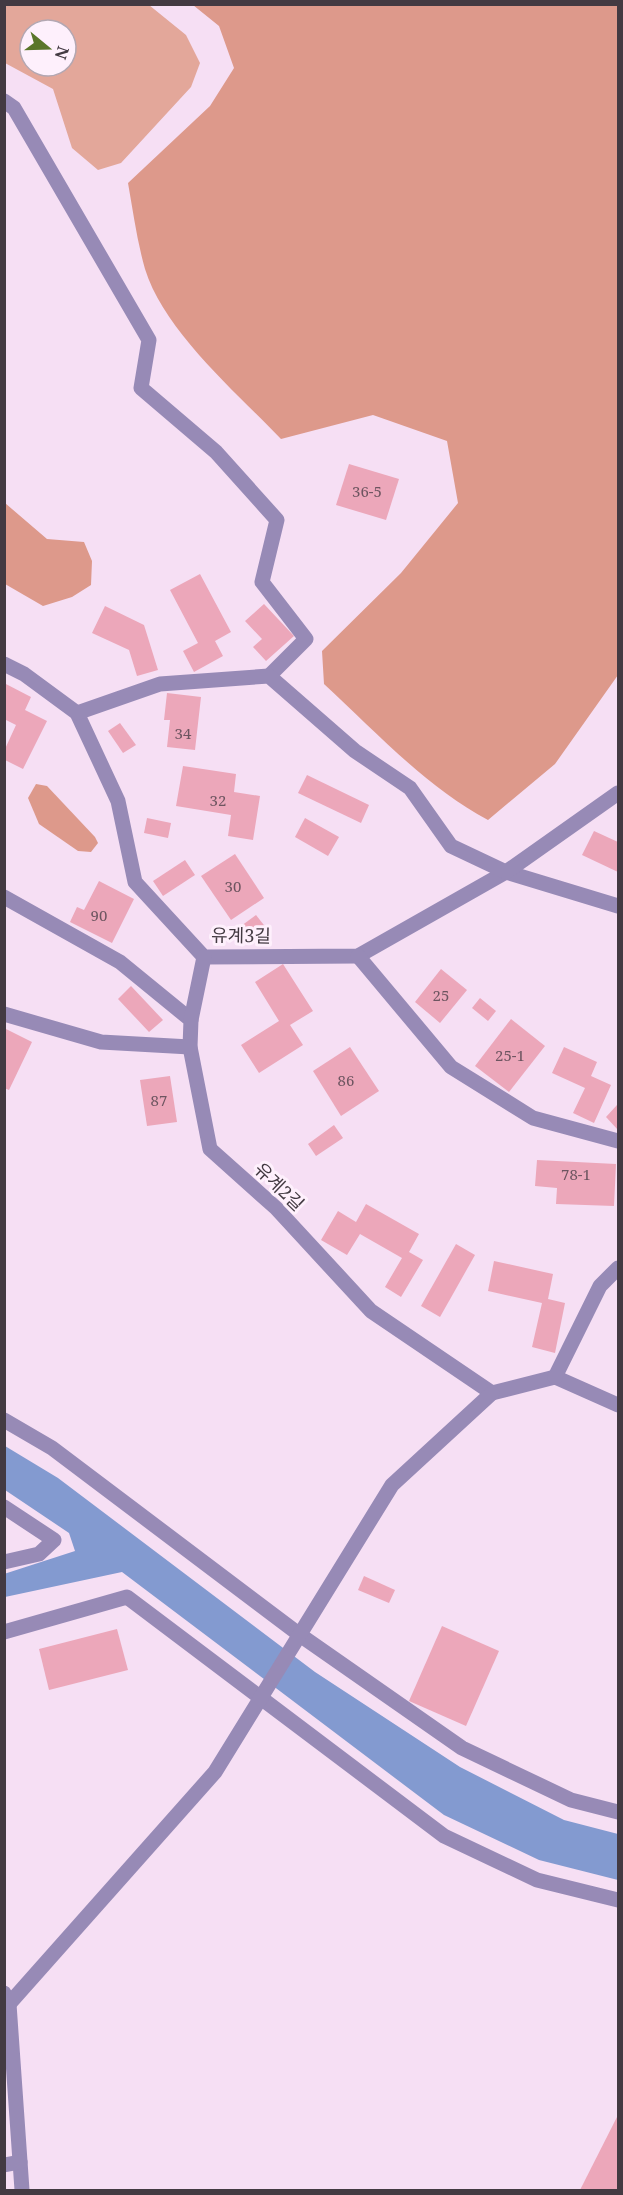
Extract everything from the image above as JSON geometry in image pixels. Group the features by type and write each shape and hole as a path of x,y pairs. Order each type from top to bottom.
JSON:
{"street":[{"path":"4,101 14,108 149,340 141,388 216,452 277,520 262,582 306,639 269,676 160,684 76,713"},
{"name":"유계3길","path":"4,664 24,674 76,713 118,801 135,882 204,957 358,956 506,872 618,793"},
{"path":"269,676 355,751 410,788 451,846 506,872 618,906"},
{"path":"4,897 120,962 190,1020"},
{"path":"358,956 451,1067 533,1118 618,1141"},
{"name":"유계2길","path":"204,957 190,1020 190,1047 210,1149 276,1208 372,1311 492,1393"},
{"path":"4,1014 100,1042 190,1047"},
{"path":"555,1377 600,1286 618,1268"},
{"path":"22,2190 7,1999 215,1773 392,1485 492,1393 555,1377 618,1405"},
{"path":"4,1420 52,1448 300,1635 462,1748 571,1800 618,1812"},
{"path":"4,1507 54,1540 39,1554 4,1562"},
{"path":"4,1632 127,1597 444,1836 537,1880 618,1900"},
{"path":"4,2165 20,2162"}],"shaded area":[{"path":"4,5 149,5 186,35 200,63 191,87 121,163 98,170 72,148 53,89 33,78 78,78 78,18 18,18 18,70 5,63"},
{"path":"193,5 618,5 618,675 555,764 488,820 465,807 422,775 324,684 322,651 401,573 458,503 447,441 373,415 281,439 185,338 154,292 145,269 128,183 210,106 234,68 219,26"},
{"path":"5,503 47,539 84,542 92,561 91,585 72,597 43,606 5,584"},
{"path":"36,784 47,786 95,837 98,843 91,852 78,851 39,824 28,798"}],"water":[{"path":"5,1446 58,1478 315,1672 460,1767 564,1820 618,1834 618,1880 539,1860 444,1815 122,1572 5,1597 4,1574 75,1551 69,1533 5,1490"}],"building":[{"path":"349,464 399,479 386,520 336,505"},
{"path":"200,574 231,632 215,641 223,656 194,672 183,651 198,643 170,590"},
{"path":"264,604 294,636 266,661 253,647 262,639 245,621"},
{"path":"105,606 144,625 158,670 137,676 129,650 92,633"},
{"path":"4,683 31,697 25,710 47,721 23,769 5,760 5,749 16,725 4,719"},
{"path":"167,693 201,697 195,750 167,747 170,720 164,720"},
{"path":"120,723 136,745 123,753 108,731"},
{"path":"183,766 236,774 234,792 260,796 253,840 228,836 231,815 176,806"},
{"path":"307,775 369,805 361,823 298,793"},
{"path":"147,818 171,823 168,838 144,833"},
{"path":"305,818 339,837 328,856 295,837"},
{"path":"594,831 618,842 618,872 582,855"},
{"path":"235,854 264,898 231,920 201,876"},
{"path":"185,860 195,875 163,896 153,881"},
{"path":"99,881 134,899 112,943 70,922 77,907 84,910"},
{"path":"256,915 267,929 248,943 237,929"},
{"path":"283,964 313,1011 290,1025 303,1045 259,1073 241,1045 279,1021 255,982"},
{"path":"441,969 467,990 440,1023 415,1002"},
{"path":"131,986 163,1020 149,1032 118,999"},
{"path":"480,998 496,1011 488,1021 472,1008"},
{"path":"511,1019 545,1046 509,1092 475,1066"},
{"path":"4,1028 32,1042 9,1090 4,1088"},
{"path":"350,1047 379,1091 341,1116 313,1071"},
{"path":"564,1047 597,1062 591,1076 611,1085 594,1123 573,1113 585,1088 552,1073"},
{"path":"170,1076 177,1122 147,1126 140,1080"},
{"path":"617,1105 618,1107 618,1130 606,1117"},
{"path":"334,1125 343,1138 316,1156 308,1144"},
{"path":"537,1160 616,1164 614,1206 556,1204 557,1188 535,1186"},
{"path":"366,1204 419,1234 409,1252 423,1260 401,1297 385,1287 402,1258 360,1234 347,1255 321,1240 338,1211 356,1222"},
{"path":"456,1244 475,1255 440,1317 421,1306"},
{"path":"494,1261 553,1274 548,1299 565,1303 555,1353 532,1347 542,1303 488,1291"},
{"path":"364,1576 395,1590 389,1603 358,1590"},
{"path":"442,1626 499,1651 466,1726 409,1701"},
{"path":"117,1629 128,1670 49,1690 39,1649"},
{"path":"618,2115 618,2190 580,2190"}]}
